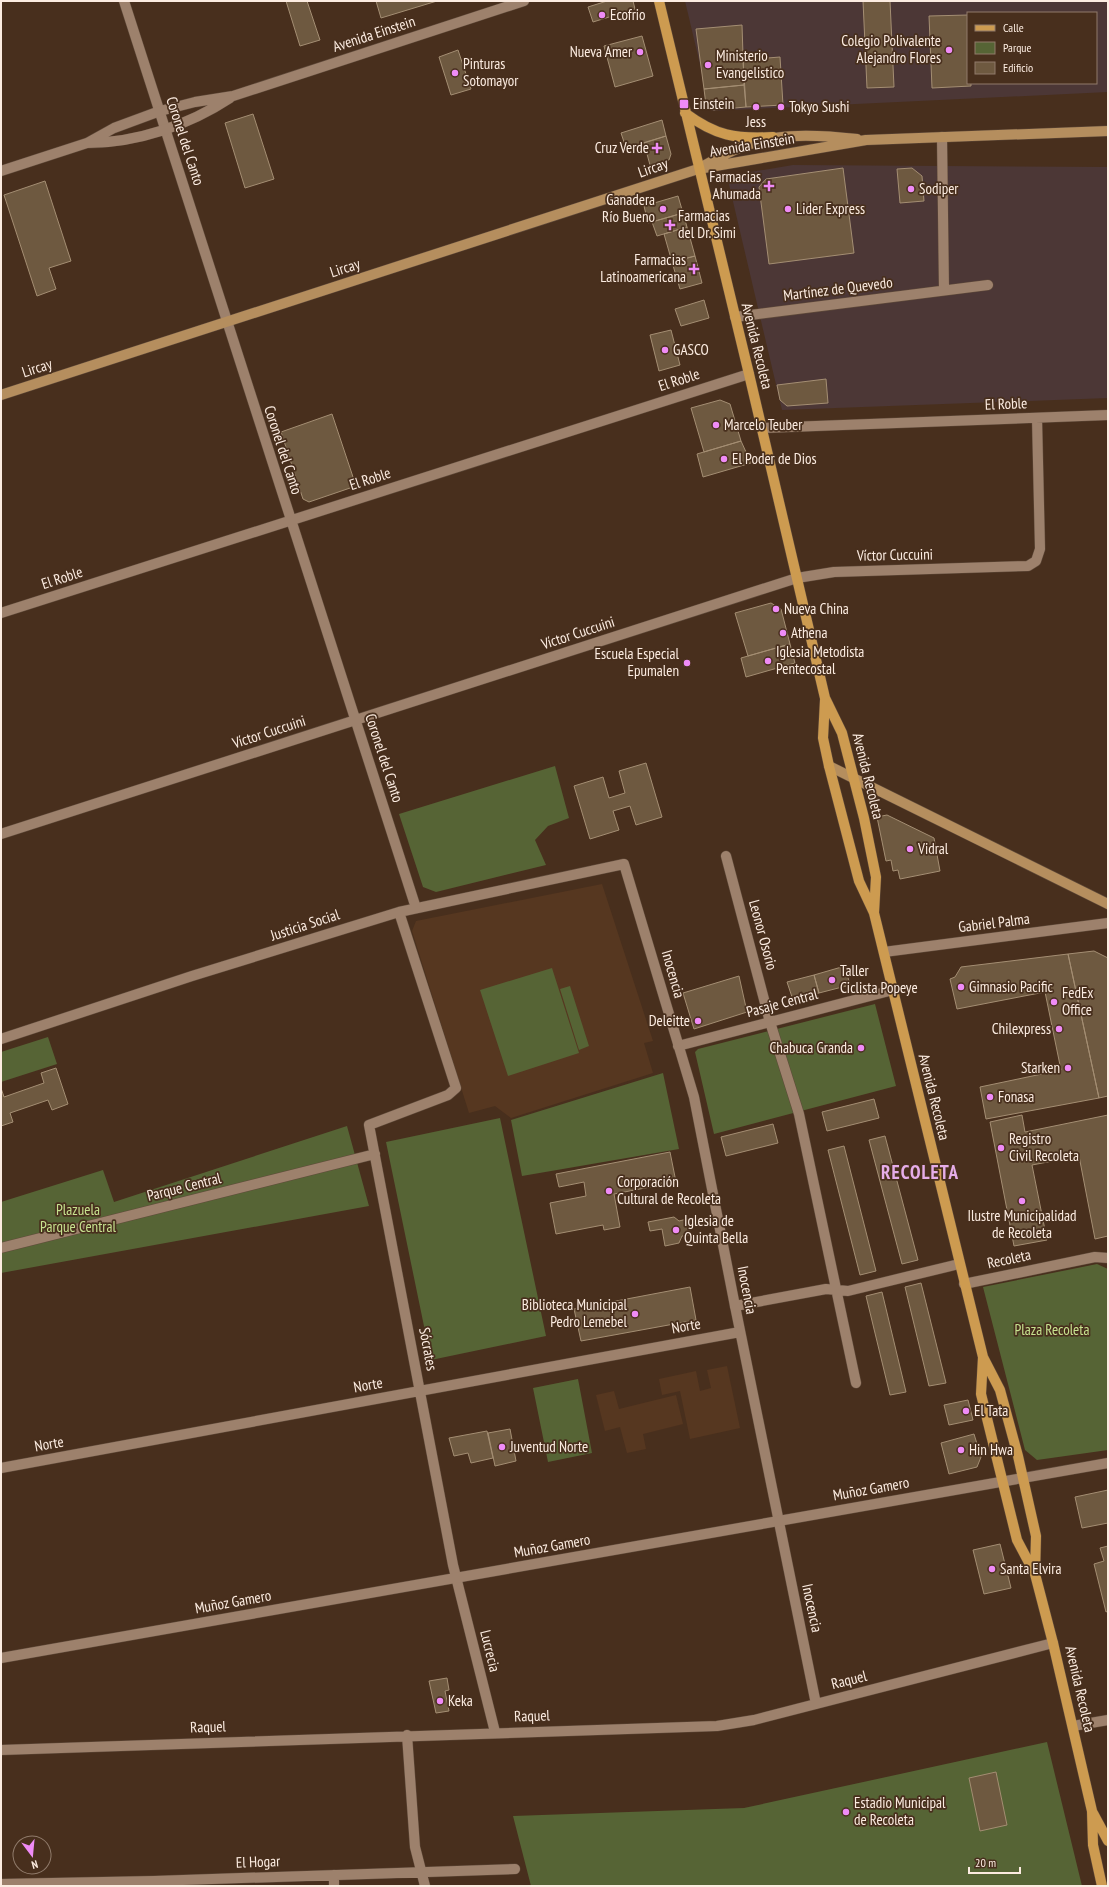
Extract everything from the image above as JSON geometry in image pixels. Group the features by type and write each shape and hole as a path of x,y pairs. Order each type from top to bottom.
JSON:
{"main road":[{"name":"Avenida Recoleta","path":"659,1 698,169 762,428 825,698 842,733 854,779 876,877 874,913"},
{"path":"685,113 707,128 726,136 746,138 773,137"},
{"name":"Avenida Einstein","path":"698,169 866,140 1108,131"},
{"name":"Avenida Einstein","path":"698,169 731,150 773,137 811,134 866,140"},
{"name":"Lircay","path":"1,395 227,323 698,169"},
{"name":"Avenida Recoleta","path":"825,698 823,738 829,766 859,881 874,913 983,1358 1000,1390 1023,1477 1036,1536 1035,1574"},
{"path":"829,766 1108,904"},
{"name":"Avenida Recoleta","path":"983,1358 981,1394 1017,1540 1035,1574 1053,1643 1092,1811 1093,1845 1102,1886"},
{"name":"Avenida Recoleta","path":"1092,1811 1108,1841"}],"street":[{"name":"Coronel del Canto","path":"124,1 416,908"},
{"name":"Avenida Einstein","path":"1,170 87,143 114,128 160,112 195,102 233,96 524,1"},
{"name":"Avenida Einstein","path":"87,143 129,139 166,128 199,116 233,96"},
{"path":"942,137 944,290"},
{"name":"Martínez de Quevedo","path":"735,317 988,285"},
{"name":"El Roble","path":"1,613 749,374"},
{"name":"El Roble","path":"762,428 1108,415"},
{"name":"Víctor Cuccuini","path":"1,834 797,578 834,572 1023,567 1032,564 1039,555 1040,549 1037,418"},
{"name":"Leonor Osorio","path":"726,856 770,1022 799,1114 856,1383"},
{"name":"Justicia Social","path":"1,1039 192,976 399,912 624,864"},
{"name":"Inocencia","path":"624,864 698,1113 740,1332 816,1704"},
{"name":"Sócrates","path":"399,912 456,1088 448,1095 369,1125 456,1578"},
{"name":"Gabriel Palma","path":"884,952 1108,923"},
{"name":"Pasaje Central","path":"678,1046 893,990"},
{"name":"Parque Central","path":"1,1248 375,1154"},
{"name":"Recoleta","path":"964,1284 1095,1257 1108,1258"},
{"path":"735,1306 826,1289 848,1291 959,1264"},
{"name":"Norte","path":"1,1468 740,1332"},
{"name":"Muñoz Gamero","path":"1,1658 1108,1463"},
{"name":"Lucrecia","path":"456,1578 495,1732"},
{"name":"Raquel","path":"1,1750 495,1732 717,1726 754,1720 1053,1643"},
{"path":"1073,1726 1108,1720"},
{"path":"407,1735 415,1847 425,1886"},
{"name":"El Hogar","path":"1,1884 247,1882 334,1875 516,1869"},
{"path":"334,1875 334,1886"}],"shaded area":[{"path":"685,1 1108,1 1108,92 711,111"},
{"path":"793,165 1108,167 1108,398 782,410 727,176"},
{"path":"602,884 653,1041 644,1043 653,1073 511,1118 495,1106 469,1113 412,931 416,921"},
{"path":"727,1366 740,1428 690,1439 680,1391 662,1395 659,1379 696,1371 700,1391 711,1388 707,1370"},
{"path":"614,1391 619,1409 676,1395 683,1424 643,1434 646,1449 627,1453 620,1427 605,1431 596,1395"}],"green space":[{"path":"555,766 569,818 548,826 535,840 546,865 436,892 423,887 399,814"},
{"path":"552,968 579,1053 508,1076 480,990"},
{"path":"570,986 589,1046 579,1050 560,989"},
{"path":"875,1004 896,1086 714,1134 695,1052 698,1049"},
{"path":"48,1037 57,1064 1,1082 1,1052"},
{"path":"663,1073 679,1149 522,1176 511,1120"},
{"path":"500,1118 546,1336 431,1360 386,1142"},
{"name":"Plazuela Parque Central","path":"347,1126 369,1206 1,1273 1,1202 103,1170 114,1202"},
{"name":"Plaza Recoleta","path":"1097,1264 1108,1269 1108,1450 1037,1460 1025,1450 983,1287"},
{"path":"578,1379 592,1453 548,1462 533,1388"},
{"name":"Estadio Municipal de Recoleta","path":"1047,1742 1082,1886 531,1886 513,1816 744,1808"}],"building":[{"path":"286,1 307,1 320,40 300,46"},
{"path":"376,1 437,1 381,18"},
{"name":"Ecofrio","path":"607,1 633,1 635,9 593,22 588,7"},
{"path":"863,1 890,1 894,87 867,88"},
{"name":"Colegio Polivalente Alejandro Flores","path":"967,15 967,84 971,84 971,86 932,88 929,16"},
{"path":"742,25 744,85 704,89 696,29"},
{"path":"642,36 653,76 615,87 604,46"},
{"name":"Pinturas Sotomayor","path":"458,50 471,89 451,95 439,57"},
{"path":"780,57 783,105 746,107 743,60"},
{"path":"744,85 746,107 713,110 706,105 704,89"},
{"path":"253,114 274,179 245,188 225,123"},
{"path":"662,120 666,136 626,148 621,133"},
{"name":"Cruz Verde","path":"666,136 671,154 669,160 650,165 644,143"},
{"path":"843,168 854,253 769,264 759,187 766,179"},
{"name":"Sodiper","path":"912,168 922,176 924,201 900,203 897,169"},
{"path":"45,181 71,261 49,268 56,289 37,296 4,195"},
{"name":"Ganadera Río Bueno","path":"678,196 683,213 648,223 644,206"},
{"name":"Farmacias del Dr. Simi","path":"683,213 687,227 657,236 652,222"},
{"path":"687,227 695,256 672,262 664,234"},
{"path":"695,256 702,283 680,289 672,262"},
{"path":"704,300 709,318 681,326 675,309"},
{"name":"GASCO","path":"671,330 680,365 659,371 650,335"},
{"path":"826,379 828,403 787,406 780,400 777,385"},
{"name":"Marcelo Teuber","path":"720,400 730,404 741,441 704,452 691,408"},
{"path":"332,414 356,486 309,502 303,499 281,432"},
{"name":"El Poder de Dios","path":"741,441 751,463 703,477 697,454"},
{"path":"771,603 781,609 790,644 748,656 735,613"},
{"name":"Iglesia Metodista Pentecostal","path":"790,644 795,663 746,677 741,658"},
{"path":"646,763 662,817 636,825 630,806 613,811 619,830 590,839 574,786 603,777 609,798 625,793 619,771"},
{"name":"Vidral","path":"887,815 934,838 940,871 900,879 898,870 893,871 891,860 886,861 877,817"},
{"path":"1094,951 1108,958 1108,1096 1099,1098 1068,954"},
{"path":"1068,954 1099,1098 986,1119 980,1087 1061,1070 1045,992 957,1009 950,979 955,977 961,967"},
{"name":"Taller Ciclista Popeye","path":"845,966 850,985 819,993 814,975"},
{"path":"814,975 819,993 793,1000 787,982"},
{"path":"739,976 747,1012 694,1029 683,993"},
{"path":"56,1068 68,1104 52,1110 48,1100 10,1113 13,1122 1,1126 1,1088 4,1097 44,1083 41,1073"},
{"path":"874,1099 879,1118 827,1131 822,1112"},
{"name":"Ilustre Municipalidad de Recoleta","path":"1022,1115 1025,1132 1108,1115 1108,1236 1095,1239 1079,1156 1032,1165 1047,1240 1014,1246 990,1122"},
{"path":"773,1124 778,1143 726,1156 721,1137"},
{"path":"885,1136 918,1260 902,1264 869,1140"},
{"path":"844,1146 876,1271 860,1275 828,1150"},
{"name":"Corporación Cultural de Recoleta","path":"670,1152 676,1182 614,1194 620,1227 604,1230 603,1225 556,1234 550,1203 586,1196 584,1182 559,1187 556,1174"},
{"name":"Iglesia de Quinta Bella","path":"674,1217 679,1221 687,1219 690,1235 682,1236 679,1243 665,1246 662,1229 650,1231 648,1222"},
{"path":"921,1283 946,1383 929,1386 905,1287"},
{"name":"Biblioteca Municipal Pedro Lemebel","path":"690,1287 696,1320 581,1341 574,1309"},
{"path":"882,1292 906,1392 890,1395 866,1296"},
{"path":"968,1400 973,1420 949,1425 944,1405"},
{"name":"Juventud Norte","path":"510,1429 516,1461 495,1466 488,1433"},
{"path":"487,1431 493,1458 471,1463 468,1453 454,1456 449,1438"},
{"name":"Hin Hwa","path":"974,1434 981,1457 977,1467 949,1474 941,1443"},
{"path":"1108,1490 1108,1523 1082,1528 1075,1497"},
{"name":"Santa Elvira","path":"1000,1544 1011,1588 984,1594 973,1550"},
{"path":"1108,1546 1108,1611 1106,1612 1094,1564 1104,1561 1100,1548"},
{"name":"Keka","path":"447,1678 449,1690 445,1691 449,1711 436,1713 429,1681"},
{"path":"996,1772 1007,1825 980,1831 969,1778"}],"place":[{"name":"Ecofrio","path":"602,15"},
{"name":"Colegio Polivalente Alejandro Flores","path":"949,50"},
{"name":"Nueva Amer","path":"640,52"},
{"name":"Ministerio Evangelistico","path":"708,65"},
{"name":"Pinturas Sotomayor","path":"455,73"},
{"name":"Einstein","path":"684,104"},
{"name":"Jess","path":"756,107"},
{"name":"Tokyo Sushi","path":"781,107"},
{"name":"Cruz Verde","path":"657,148"},
{"name":"Farmacias Ahumada","path":"769,186"},
{"name":"Sodiper","path":"911,189"},
{"name":"Ganadera Río Bueno","path":"663,209"},
{"name":"Lider Express","path":"788,209"},
{"name":"Farmacias del Dr. Simi","path":"670,225"},
{"name":"Farmacias Latinoamericana","path":"694,269"},
{"name":"GASCO","path":"665,350"},
{"name":"Marcelo Teuber","path":"716,425"},
{"name":"El Poder de Dios","path":"724,459"},
{"name":"Nueva China","path":"776,609"},
{"name":"Athena","path":"783,633"},
{"name":"Iglesia Metodista Pentecostal","path":"768,661"},
{"name":"Escuela Especial Epumalen","path":"687,663"},
{"name":"Vidral","path":"910,849"},
{"name":"Taller Ciclista Popeye","path":"832,980"},
{"name":"Gimnasio Pacific","path":"961,987"},
{"name":"FedEx Office","path":"1054,1002"},
{"name":"Deleitte","path":"698,1021"},
{"name":"Chilexpress","path":"1059,1029"},
{"name":"Chabuca Granda","path":"861,1048"},
{"name":"Starken","path":"1068,1068"},
{"name":"Fonasa","path":"990,1097"},
{"name":"Registro Civil Recoleta","path":"1001,1148"},
{"name":"Corporación Cultural de Recoleta","path":"609,1191"},
{"name":"Ilustre Municipalidad de Recoleta","path":"1022,1201"},
{"name":"Iglesia de Quinta Bella","path":"676,1230"},
{"name":"Biblioteca Municipal Pedro Lemebel","path":"635,1314"},
{"name":"El Tata","path":"966,1411"},
{"name":"Juventud Norte","path":"502,1447"},
{"name":"Hin Hwa","path":"961,1450"},
{"name":"Santa Elvira","path":"992,1569"},
{"name":"Keka","path":"440,1701"},
{"name":"Estadio Municipal de Recoleta","path":"846,1812"}],"district":[{"name":"RECOLETA","path":"920,1172"}]}
